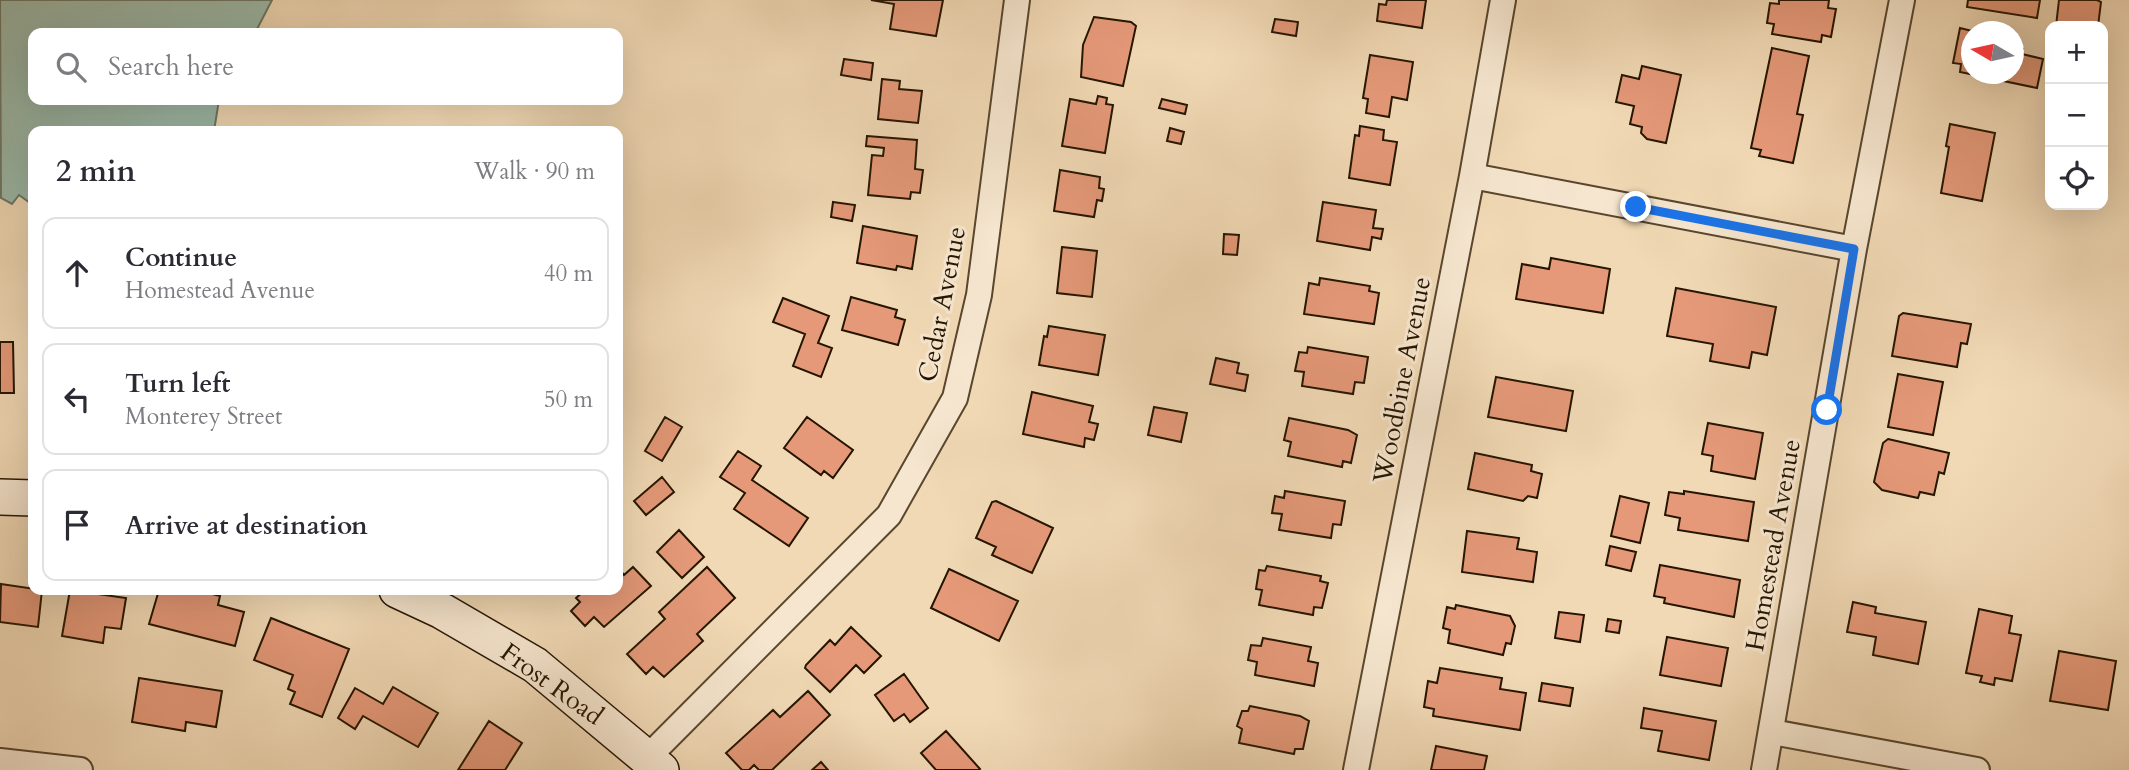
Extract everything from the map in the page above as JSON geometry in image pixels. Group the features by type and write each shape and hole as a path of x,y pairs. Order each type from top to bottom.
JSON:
{"main road":[{"path":"0,497 28,498"},
{"name":"Frost Road","path":"408,595 442,611 535,665 654,764"}],"street":[{"name":"Cedar Avenue","path":"654,764 889,514 955,398 979,295 1017,0"},
{"name":"Woodbine Avenue","path":"1356,770 1472,176 1503,0"},
{"name":"Homestead Avenue","path":"1765,770 1854,249 1902,0"},
{"path":"1472,176 1854,249"},
{"path":"1772,732 1977,770"},
{"path":"0,761 80,770"}],"shaded area":[{"path":"0,0 272,0 258,28 28,28 28,105 218,105 215,126 28,126 28,201 19,195 12,204 1,198"}],"building":[{"path":"871,0 943,0 936,36 890,29 894,4"},
{"path":"1387,0 1426,0 1422,28 1377,21 1379,4 1386,5"},
{"path":"1779,0 1829,0 1828,8 1836,9 1831,37 1822,35 1821,42 1772,34 1774,24 1767,23 1770,3 1779,4"},
{"path":"1968,0 2040,0 2037,18 1967,7"},
{"path":"2059,0 2101,2 2099,21 2057,21"},
{"path":"1094,17 1131,22 1136,26 1123,86 1081,77 1083,45"},
{"path":"1275,19 1298,22 1296,36 1272,32"},
{"path":"1960,28 1961,64 1953,63"},
{"path":"1772,48 1809,56 1797,114 1803,115 1793,163 1759,156 1761,150 1751,148"},
{"path":"2024,54 2043,59 2037,88 2018,84 2024,84"},
{"path":"1370,55 1413,62 1407,100 1392,97 1389,117 1366,113 1368,99 1363,98"},
{"path":"844,59 873,63 871,80 841,75"},
{"path":"1642,66 1681,75 1666,143 1647,139 1641,133 1642,127 1630,124 1634,106 1616,102 1622,75 1639,79"},
{"path":"882,79 900,81 899,89 922,91 918,123 878,119"},
{"path":"1098,96 1107,98 1106,104 1113,105 1105,153 1062,146 1070,99 1096,104"},
{"path":"1162,99 1187,105 1185,114 1159,108"},
{"path":"1950,124 1995,133 1982,201 1941,193"},
{"path":"1360,126 1384,130 1383,140 1397,142 1390,185 1349,178 1355,135 1359,136"},
{"path":"1170,128 1184,132 1181,144 1167,141"},
{"path":"867,136 917,140 915,169 923,170 920,193 911,192 910,199 868,195 872,155 883,156 884,148 866,146"},
{"path":"1060,170 1100,177 1099,188 1104,189 1102,201 1097,200 1094,217 1054,211"},
{"path":"833,202 855,205 852,221 831,217"},
{"path":"1323,202 1376,210 1373,228 1383,229 1381,239 1372,237 1370,250 1317,241"},
{"path":"863,226 917,236 912,269 897,266 896,270 857,263"},
{"path":"1224,234 1239,235 1237,255 1223,254"},
{"path":"1062,247 1097,251 1092,297 1057,293"},
{"path":"1551,258 1610,269 1603,313 1516,299 1522,264 1549,269"},
{"path":"1320,278 1370,286 1369,291 1379,293 1374,324 1304,314 1309,283 1319,285"},
{"path":"1676,288 1776,307 1767,355 1752,352 1749,368 1710,361 1713,344 1667,336"},
{"path":"851,297 897,310 895,317 905,320 898,345 842,330"},
{"path":"783,298 829,316 818,343 832,348 821,377 793,366 805,334 773,322"},
{"path":"1903,313 1971,324 1967,344 1961,343 1957,367 1892,356 1899,316"},
{"path":"1049,326 1105,335 1098,375 1039,365 1044,336 1047,337"},
{"path":"0,342 13,342 14,393 0,393"},
{"path":"1308,347 1368,357 1364,383 1355,382 1353,394 1302,386 1304,372 1295,371 1299,352 1307,353"},
{"path":"1216,358 1239,363 1237,373 1248,375 1245,391 1210,384"},
{"path":"1898,374 1943,382 1933,435 1888,427"},
{"path":"1496,377 1573,391 1566,431 1488,417"},
{"path":"1032,392 1093,406 1089,422 1098,424 1094,440 1085,438 1084,447 1023,434"},
{"path":"1154,407 1187,413 1181,442 1148,435"},
{"path":"665,417 682,427 662,461 645,451"},
{"path":"807,417 853,450 833,478 824,471 821,475 784,448"},
{"path":"1289,418 1348,430 1357,435 1351,463 1343,461 1342,467 1288,456 1291,442 1284,440"},
{"path":"1708,423 1763,433 1755,479 1711,471 1713,456 1702,454"},
{"path":"1888,439 1949,453 1944,474 1939,472 1934,495 1920,492 1918,498 1882,490 1874,482 1883,443"},
{"path":"738,451 761,466 752,480 808,518 789,546 734,509 745,493 720,477"},
{"path":"1475,453 1532,465 1531,471 1542,474 1537,498 1528,496 1523,501 1468,489"},
{"path":"662,477 674,492 646,515 634,501"},
{"path":"1285,491 1345,501 1341,525 1333,524 1331,538 1279,530 1282,514 1272,513 1275,496 1284,498"},
{"path":"1684,491 1754,502 1748,541 1678,530 1680,518 1665,515 1669,492 1684,494"},
{"path":"1620,496 1649,503 1640,543 1611,536"},
{"path":"996,501 1053,528 1032,573 992,555 996,547 976,538 992,502"},
{"path":"679,530 704,557 682,578 657,552"},
{"path":"1467,531 1519,538 1517,549 1537,552 1533,582 1462,572"},
{"path":"1610,546 1636,552 1631,571 1606,565"},
{"path":"1660,565 1740,580 1734,617 1664,603 1665,598 1654,596"},
{"path":"1267,566 1321,576 1320,581 1328,583 1322,608 1314,607 1313,615 1259,605 1262,590 1256,589 1259,570 1265,571"},
{"path":"633,567 651,586 604,627 594,617 585,626 571,611 580,602 576,598 579,595 623,595 624,575"},
{"path":"707,567 735,598 697,634 703,641 664,677 653,667 646,674 627,654 665,619 659,612"},
{"path":"949,569 1018,601 999,641 931,608"},
{"path":"1,584 28,588 28,595 41,595 38,627 0,622"},
{"path":"69,595 126,598 121,629 105,627 103,643 62,636"},
{"path":"158,595 216,595 220,596 218,605 244,612 235,646 149,624"},
{"path":"1853,602 1876,607 1875,613 1926,622 1918,664 1873,655 1876,637 1847,632"},
{"path":"1456,605 1510,616 1515,626 1511,644 1506,643 1503,655 1448,643 1450,630 1443,628 1447,607 1455,609"},
{"path":"1979,609 2012,616 2009,633 2021,635 2012,681 1995,678 1994,685 1980,682 1982,676 1966,673"},
{"path":"1559,612 1584,615 1580,642 1555,638"},
{"path":"271,618 349,649 322,717 290,704 295,692 288,689 293,675 254,660"},
{"path":"1608,619 1621,621 1619,633 1606,631"},
{"path":"851,627 881,656 864,673 856,665 830,692 805,668 830,640 835,645"},
{"path":"1667,637 1728,648 1721,686 1660,675"},
{"path":"1263,638 1311,647 1308,661 1318,663 1314,686 1255,675 1257,662 1248,660 1251,645 1261,646"},
{"path":"2059,651 2116,661 2108,710 2050,701"},
{"path":"1440,668 1502,678 1500,689 1526,693 1520,730 1433,716 1434,709 1424,707 1428,681 1437,683"},
{"path":"904,674 928,708 910,722 904,714 894,721 875,695"},
{"path":"139,678 222,691 216,727 186,722 185,731 132,722"},
{"path":"1542,683 1573,688 1570,706 1539,701"},
{"path":"393,687 438,713 418,747 363,716 355,729 338,718 355,688 383,704"},
{"path":"808,691 830,715 772,770 759,770 754,765 749,770 742,770 726,753 773,710 780,717"},
{"path":"1250,706 1300,716 1309,721 1303,749 1295,749 1294,754 1239,743 1242,729 1237,726 1242,711 1248,711"},
{"path":"1644,708 1716,721 1709,760 1658,751 1662,731 1641,728"},
{"path":"489,721 522,743 505,770 458,770"},
{"path":"946,731 979,770 936,770 921,753"},
{"path":"1436,746 1487,756 1484,770 1431,770"},
{"path":"821,762 828,770 812,770"}],"route":[{"path":"1636,207 1854,249 1827,410"}]}
